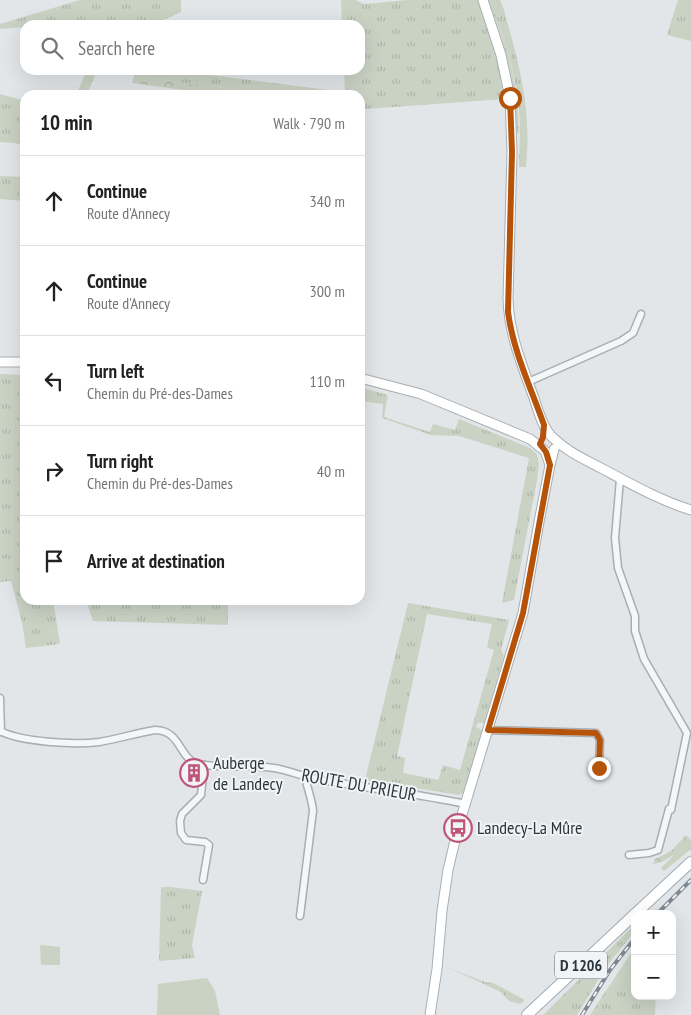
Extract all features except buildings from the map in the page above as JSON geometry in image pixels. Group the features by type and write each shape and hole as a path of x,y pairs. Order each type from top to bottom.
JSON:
{"main road":[{"name":"D 1206","path":"639,910 691,862"},
{"name":"D 1206","path":"527,1015 631,918"}],"street":[{"path":"430,1015 437,969 445,884 456,836 523,613 550,465 544,425 514,340 508,312 512,152 510,98 501,55 483,0"},
{"path":"528,382 601,351 626,338 634,330 641,314"},
{"path":"0,362 20,362"},
{"path":"365,379 421,394 530,439 548,443 666,502 691,510"},
{"path":"620,479 615,538 618,568 635,616 635,631 644,659 687,733 671,810 669,809 658,850 649,854 628,855"},
{"path":"0,698 0,731 13,737 99,742 155,730 163,730 171,735 194,762 204,765 201,795 182,814 180,821 181,833 186,840 205,842 209,845 203,880"},
{"path":"488,730 596,733 600,740 599,768"},
{"name":"ROUTE DU PRIEUR","path":"204,765 275,768 305,776 466,804"},
{"path":"300,916 313,811 305,776"}],"green space":[{"path":"80,0 181,0 181,12 164,20 20,20 20,27 0,29 0,24"},
{"path":"341,0 355,0 364,4 407,0 478,0 497,60 504,99 365,110 365,90 345,90 344,75 365,75 365,20 342,20"},
{"path":"488,0 490,0 496,16 511,65 517,99 519,133 516,132 513,82 505,48"},
{"path":"490,0 500,0 519,67 526,105 526,167 519,167 520,116 512,67"},
{"path":"678,0 691,0 691,41 667,35"},
{"path":"85,75 95,75 89,90 78,90"},
{"path":"134,75 143,75 142,77 239,90 184,90 132,83"},
{"path":"142,75 210,75 329,90 238,90 141,77"},
{"path":"0,94 20,100 20,144 0,142"},
{"path":"0,176 20,177 20,201 0,199"},
{"path":"0,374 20,375 20,605 54,605 60,644 26,648 22,622 11,581 0,582"},
{"path":"365,388 388,395 384,417 430,432 433,424 455,430 459,419 530,448 537,454 539,463 537,480 514,600 502,603 529,458 459,436 431,435 382,418 383,404 365,402"},
{"path":"408,603 509,620 501,650 504,656 484,723 478,723 476,727 482,730 463,793 459,795 365,780","holes":["427,614 492,624 487,647 494,650 460,770 443,765 438,780 403,773 405,758 397,756"]},
{"path":"88,605 228,605 228,625 93,621"},
{"path":"686,835 691,840 691,849 664,871 661,868 675,854 662,862 653,864 655,859 671,851"},
{"path":"161,887 202,891 192,945 195,958 159,961"},
{"path":"631,928 631,936 606,967 577,1015 543,1015"},
{"path":"40,945 60,947 60,965 41,965"},
{"path":"631,953 631,964 613,983 595,1012 592,1012"},
{"path":"631,964 631,1000 656,1000 655,1015 590,1015 592,1012 595,1012 613,983"},
{"path":"447,967 485,982 493,983 525,1000 520,1004 509,1001 501,992"},
{"path":"207,978 215,991 220,1015 157,1015 158,984"}],"railway":[{"path":"661,910 691,880"},
{"path":"582,1015 610,970 631,943"}],"place":[{"name":"Auberge de Landecy","path":"194,773"},
{"name":"Landecy-La Mûre","path":"458,828"}],"route":[{"path":"510,98 512,152 508,312 519,356 544,425 540,444 546,452 550,465 523,613 488,730 596,733 600,736 599,768"}]}
